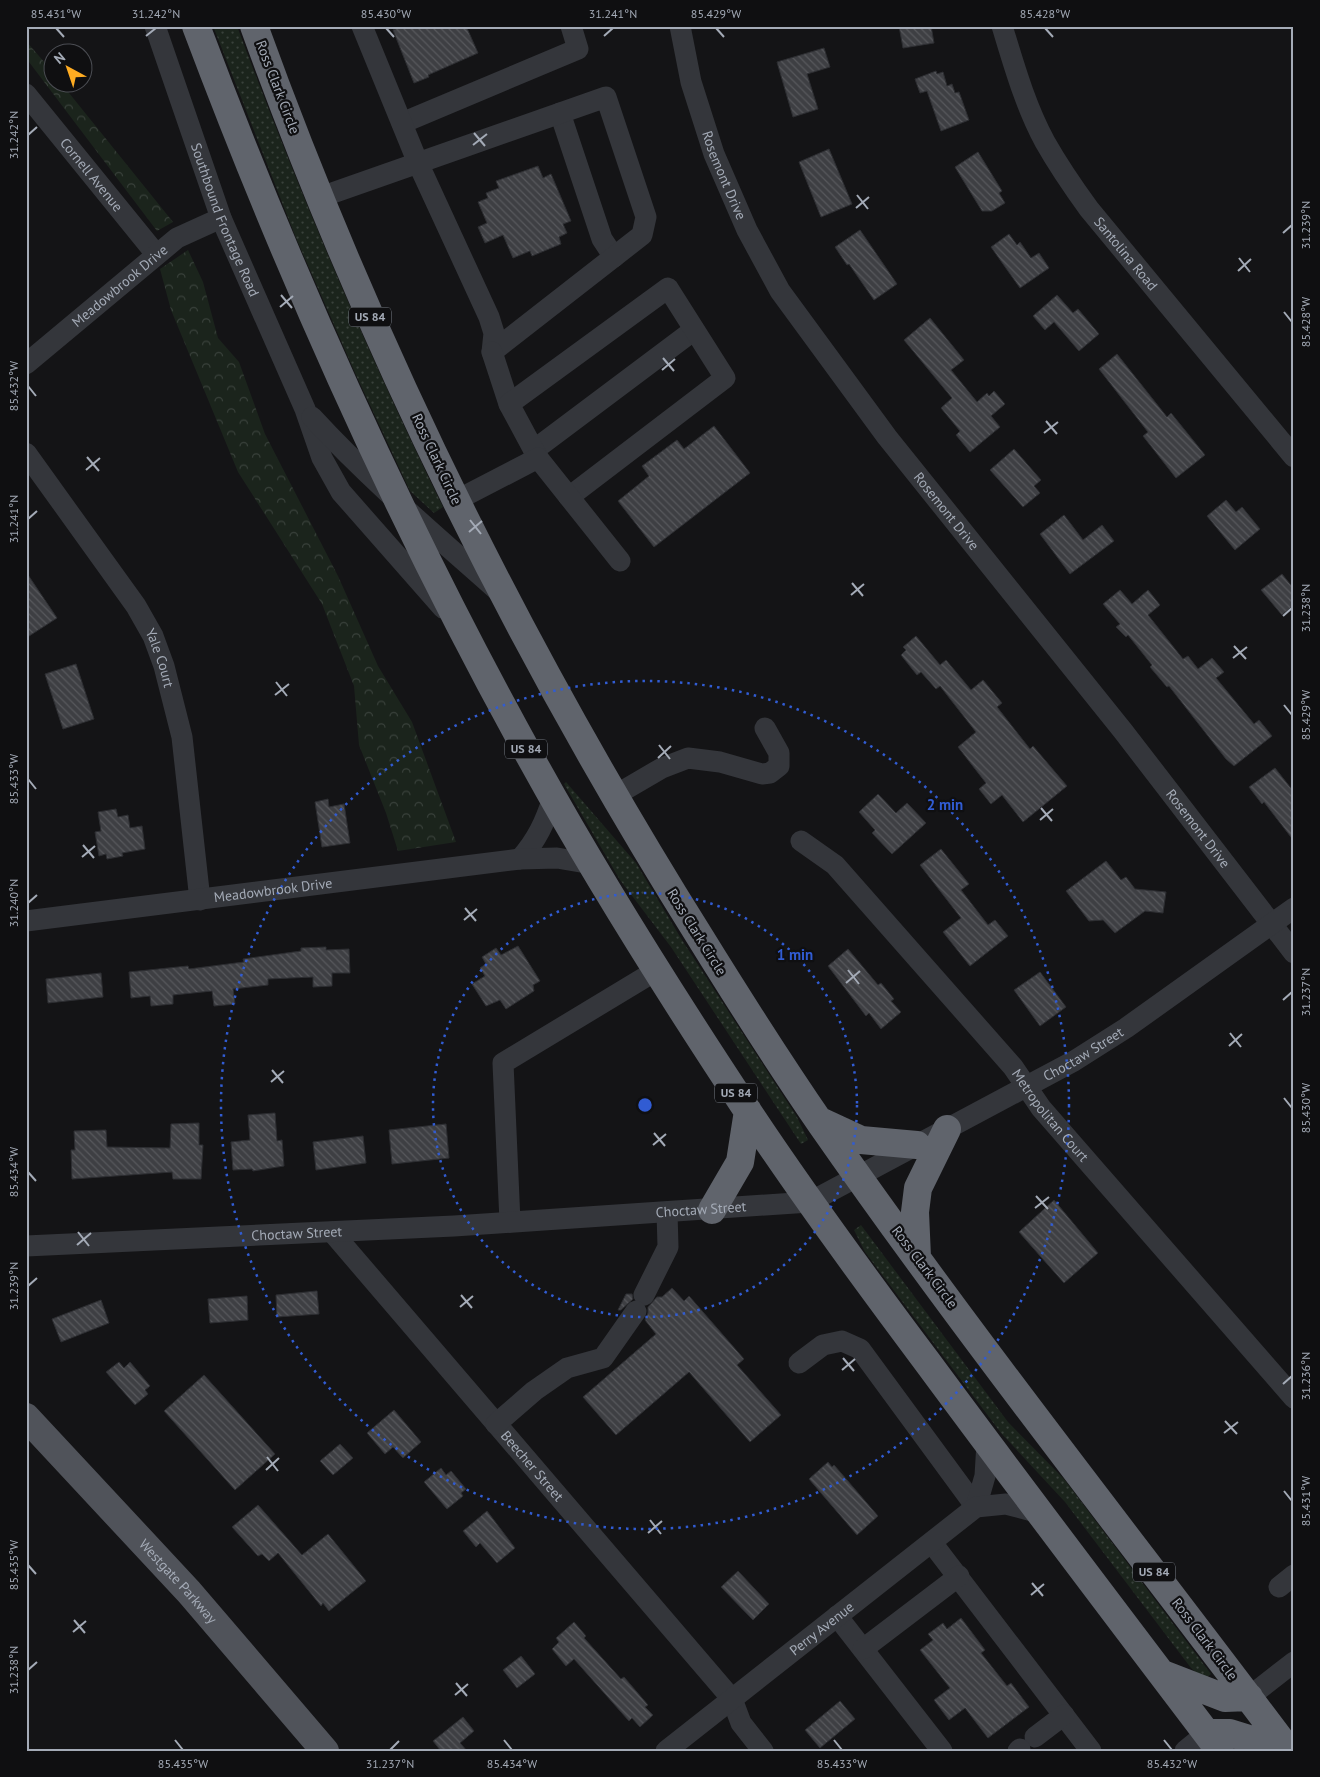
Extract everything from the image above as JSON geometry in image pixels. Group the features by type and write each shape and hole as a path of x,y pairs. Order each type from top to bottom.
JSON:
{"highway":[{"name":"US 84","path":"196,26 299,286 401,508 464,633 553,798 592,864 657,970 748,1111 810,1202 987,1443 1214,1742"},
{"name":"Ross Clark Circle","path":"254,26 320,197 376,330 457,500 507,599 614,796 729,983 819,1121 917,1257 1289,1751"},
{"path":"712,1210 740,1162 748,1111"},
{"path":"819,1121 861,1140 917,1145"},
{"path":"917,1257 915,1212 918,1188 947,1129"},
{"path":"1161,1674 1225,1698 1249,1697"},
{"path":"1214,1742 1230,1733 1289,1751"}],"main road":[{"name":"Westgate Parkway","path":"26,1417 176,1578 325,1751"}],"street":[{"name":"Southbound Frontage Road","path":"155,26 221,218 305,409 322,458 341,492 464,633"},
{"path":"362,26 418,163 489,317 494,333 492,352 510,404 536,454 620,561"},
{"path":"402,123 578,49 571,26"},
{"name":"Rosemont Drive","path":"680,26 691,82 714,154 747,230 780,291 887,437 1123,731 1294,953"},
{"name":"Santolina Road","path":"1002,26 1026,100 1044,140 1063,173 1089,209 1294,457"},
{"name":"Cornell Avenue","path":"26,94 156,254"},
{"path":"320,197 606,97 646,217 642,235 492,352"},
{"path":"560,113 602,239 614,257"},
{"name":"Meadowbrook Drive","path":"26,364 177,238 221,218"},
{"path":"510,404 668,288 726,378 569,497"},
{"path":"457,500 536,454 694,330"},
{"name":"Southbound Frontage Road","path":"305,409 351,460 401,508 507,599"},
{"name":"Yale Court","path":"26,453 136,606 153,636 164,666 182,737 200,900"},
{"path":"614,796 662,768 688,758 720,762 762,774 770,773 779,766 780,757 765,728"},
{"path":"520,859 536,842 545,824 553,798"},
{"name":"Metropolitan Court","path":"802,841 835,865 1013,1067 1041,1108 1294,1398"},
{"name":"Meadowbrook Drive","path":"26,921 520,859 557,858 592,864"},
{"name":"Choctaw Street","path":"26,1246 332,1232 712,1210 810,1202 1074,1062 1126,1028 1294,908"},
{"path":"510,1222 503,1063 657,970"},
{"path":"496,1424 534,1391 567,1368 604,1358 640,1303 668,1247 668,1212"},
{"name":"Beecher Street","path":"332,1232 732,1699"},
{"path":"799,1363 823,1345 842,1340 860,1348 976,1507"},
{"path":"976,1507 985,1476 987,1443"},
{"path":"976,1507 1006,1504 1040,1513"},
{"name":"Perry Avenue","path":"666,1751 976,1507"},
{"path":"932,1542 1091,1751"},
{"path":"863,1649 959,1576"},
{"path":"837,1616 942,1751"},
{"path":"1249,1697 1294,1662"},
{"path":"732,1699 741,1723 763,1751"},
{"path":"1024,1746 1064,1715"},
{"path":"1184,1751 1214,1742"}],"green space":[{"path":"213,26 237,26 284,148 334,269 387,389 443,507 434,513 410,491 356,375 296,238"},
{"path":"26,41 42,59 42,79 26,58"},
{"path":"52,92 68,92 173,222 157,231"},
{"path":"188,250 203,282 218,338 239,362 265,434 338,576 378,666 412,722 456,842 398,851 386,813 359,745 354,686 322,604 238,472 171,310 160,269"},
{"path":"566,782 636,863 682,940 797,1117 808,1140 801,1144 671,947 620,880 564,784"},
{"path":"861,1225 1008,1422 1064,1479 1211,1674 1204,1680 1191,1668 1065,1502 1001,1433 865,1252 854,1230"}],"building":[{"path":"403,26 466,26 478,53 414,83 393,30"},
{"path":"899,26 931,26 934,43 903,48"},
{"path":"824,48 830,67 807,74 818,109 793,117 777,62"},
{"path":"936,71 937,74 943,72 947,86 952,84 955,93 959,92 969,120 941,131 927,91 920,93 915,79"},
{"path":"829,149 852,204 821,217 799,162"},
{"path":"978,152 1002,191 999,193 1005,203 992,211 982,211 955,167"},
{"path":"538,166 543,178 551,174 571,221 563,224 567,233 559,237 561,244 532,256 530,251 513,258 503,235 485,243 478,227 487,223 478,202 488,198 486,193 499,188 496,181"},
{"path":"860,230 897,284 874,300 835,247"},
{"path":"1009,234 1017,245 1020,242 1031,258 1039,253 1049,268 1020,288 991,247"},
{"path":"1057,295 1073,313 1078,309 1099,334 1079,351 1054,322 1045,330 1033,316"},
{"path":"930,318 964,360 951,370 977,402 987,393 989,396 994,391 1005,404 991,416 1000,427 970,452 956,435 960,431 941,408 952,398 904,340"},
{"path":"1117,354 1167,417 1171,413 1205,455 1176,478 1143,436 1148,432 1099,369"},
{"path":"714,426 750,473 654,547 618,501 649,476 642,466 677,440 684,449"},
{"path":"1014,449 1041,480 1034,486 1040,493 1023,507 990,470"},
{"path":"1226,500 1236,512 1242,507 1260,529 1235,550 1207,516"},
{"path":"1064,515 1083,540 1102,525 1114,541 1070,574 1040,534"},
{"path":"26,572 57,618 26,638"},
{"path":"1282,574 1294,589 1294,605 1282,615 1261,590"},
{"path":"1120,590 1132,604 1148,590 1160,605 1148,615 1183,659 1188,656 1198,669 1212,658 1224,672 1216,678 1254,724 1259,720 1272,736 1234,766 1226,759 1169,686 1167,687 1150,667 1152,665 1128,635 1126,637 1116,627 1120,624 1103,604"},
{"path":"916,636 940,665 946,660 971,690 983,680 1002,703 997,707 1030,749 1033,746 1067,786 1023,822 1002,795 991,804 979,789 986,783 958,747 976,732 940,686 936,689 921,672 917,675 901,655 906,650 903,647"},
{"path":"76,664 94,719 63,729 45,674"},
{"path":"1275,768 1294,792 1294,841 1264,802 1262,804 1249,787"},
{"path":"878,794 896,813 907,803 926,823 892,854 872,833 875,830 859,812"},
{"path":"328,799 329,807 344,804 350,843 322,847 315,802"},
{"path":"116,809 118,817 128,815 130,828 142,826 145,849 122,853 123,856 107,859 106,854 99,856 95,832 101,831 98,812"},
{"path":"941,849 969,884 961,890 988,925 995,920 1008,936 970,966 943,932 961,918 920,865"},
{"path":"1106,861 1121,880 1126,877 1135,889 1166,892 1163,913 1145,911 1115,933 1103,920 1089,921 1066,891"},
{"path":"518,946 540,981 533,985 534,991 506,1009 500,1000 486,1006 472,984 485,976 480,968 486,964 482,957 496,948 501,955"},
{"path":"326,947 326,950 349,949 350,973 332,973 332,986 313,987 313,977 268,979 268,985 233,989 235,1004 214,1006 212,991 173,995 173,1004 151,1006 150,996 131,998 129,972 188,966 189,969 244,962 243,959 301,951 301,948"},
{"path":"848,949 878,985 881,983 894,999 891,1001 901,1012 881,1029 869,1013 866,1016 828,966"},
{"path":"1040,972 1066,1007 1040,1026 1014,990"},
{"path":"101,973 103,997 48,1003 46,979"},
{"path":"275,1113 277,1141 282,1140 284,1166 253,1171 252,1169 233,1170 231,1142 250,1140 248,1115"},
{"path":"199,1123 199,1145 203,1145 201,1179 173,1179 172,1172 72,1179 71,1150 75,1150 74,1131 106,1130 107,1147 170,1148 171,1124"},
{"path":"446,1124 449,1158 392,1164 389,1130"},
{"path":"363,1136 366,1163 316,1170 313,1142"},
{"path":"1054,1200 1098,1253 1064,1283 1019,1232"},
{"path":"672,1288 684,1301 689,1296 744,1359 737,1365 781,1415 750,1442 689,1372 616,1435 583,1397 656,1334 645,1320 648,1307 657,1297 662,1297"},
{"path":"317,1291 319,1314 277,1317 276,1295"},
{"path":"626,1294 632,1294 633,1299 621,1310 618,1310"},
{"path":"247,1296 248,1320 210,1323 208,1299"},
{"path":"101,1300 109,1323 61,1342 52,1319"},
{"path":"119,1362 124,1368 130,1362 150,1386 145,1390 148,1394 135,1405 106,1372"},
{"path":"204,1375 275,1454 235,1490 164,1411"},
{"path":"394,1410 421,1442 403,1458 393,1447 385,1454 367,1433"},
{"path":"340,1444 353,1458 333,1475 320,1461"},
{"path":"828,1462 832,1467 834,1465 878,1516 857,1535 809,1479"},
{"path":"441,1468 446,1475 451,1471 466,1489 461,1493 463,1496 447,1509 424,1482"},
{"path":"258,1505 302,1555 328,1534 366,1581 329,1611 323,1603 321,1606 278,1553 269,1561 262,1554 258,1556 232,1527"},
{"path":"487,1511 515,1548 497,1563 480,1543 476,1547 463,1531"},
{"path":"738,1571 769,1604 753,1620 721,1587"},
{"path":"961,1618 985,1650 981,1653 1007,1686 1011,1683 1029,1707 988,1738 965,1708 949,1720 934,1700 950,1688 920,1650 933,1640 928,1634 943,1623 947,1629"},
{"path":"574,1622 586,1636 584,1638 621,1679 624,1677 648,1705 645,1707 653,1715 640,1727 632,1718 629,1721 574,1659 566,1666 552,1649 559,1642 556,1638"},
{"path":"521,1656 535,1674 517,1688 503,1670"},
{"path":"840,1701 855,1719 820,1748 805,1730"},
{"path":"463,1717 474,1731 460,1743 467,1751 441,1751 433,1741"}]}
